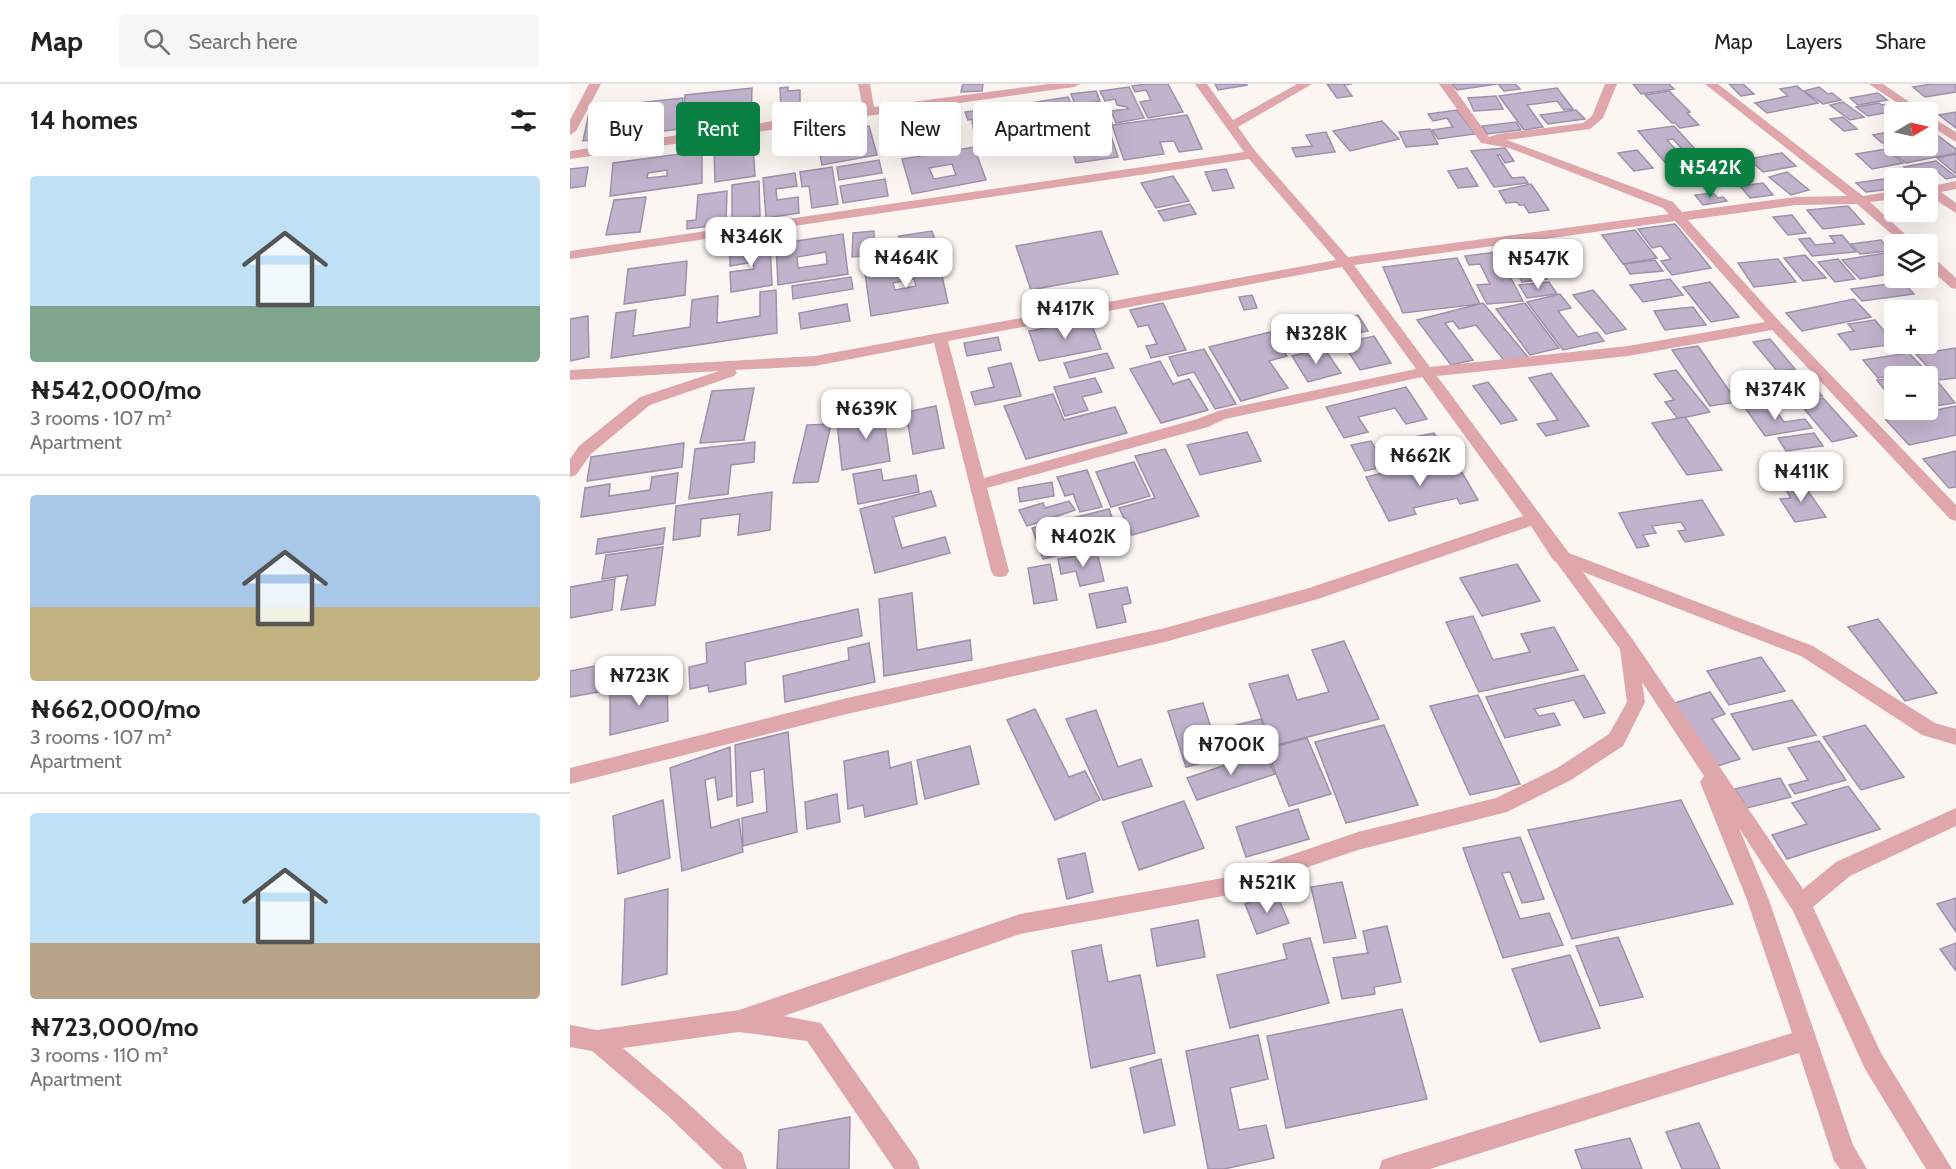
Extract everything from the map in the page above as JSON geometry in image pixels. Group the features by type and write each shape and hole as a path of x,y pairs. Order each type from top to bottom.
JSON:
{"street":[{"path":"570,131 595,84"},
{"path":"864,84 869,111"},
{"path":"570,155 869,111 1074,84"},
{"path":"1201,84 1252,155 1345,262 1534,518 1559,556 1627,645 1801,904 1873,1060 1940,1169"},
{"path":"1231,126 1306,84"},
{"path":"1445,84 1485,140 1512,145 1652,196 1668,205 1775,325 1956,515"},
{"path":"1485,140 1586,126 1597,118 1611,84"},
{"path":"1711,84 1860,200 1899,234"},
{"path":"1875,84 1903,102"},
{"path":"1938,126 1956,138"},
{"path":"570,255 1252,155"},
{"path":"1938,189 1956,186"},
{"path":"570,375 815,361 1345,262 1796,201 1860,200 1884,196"},
{"path":"1938,197 1956,209"},
{"path":"1938,269 1956,285"},
{"path":"978,485 1202,423 1221,415 1425,372 1628,351 1775,325"},
{"path":"940,339 1000,571"},
{"path":"570,471 585,450 645,400 753,364"},
{"path":"570,776 847,706 1165,635 1312,594 1447,547 1512,528 1534,518"},
{"path":"1559,556 1808,651 1929,729 1956,737"},
{"path":"570,1036 597,1041 739,1021 1020,924 1223,887 1358,841 1500,806 1564,774 1616,741 1636,702 1627,645"},
{"path":"1694,744 1758,900 1846,1163"},
{"path":"1801,904 1843,869 1956,817"},
{"path":"739,1021 813,1031 908,1169"},
{"path":"1391,1169 1806,1040"},
{"path":"597,1041 675,1107 733,1162 735,1169"}],"building":[{"path":"963,84 983,84 982,91 961,92"},
{"path":"1168,84 1183,112 1148,118 1140,102 1151,100 1146,90 1135,92 1132,86"},
{"path":"1215,84 1247,84 1247,85 1218,90"},
{"path":"1327,84 1352,84 1344,85 1352,96 1337,98"},
{"path":"1452,84 1497,84 1457,90"},
{"path":"1498,84 1515,84 1520,89 1504,91"},
{"path":"1633,84 1669,84 1674,89 1641,94"},
{"path":"1729,84 1743,84 1754,94 1741,96"},
{"path":"1956,84 1956,92 1925,97 1913,87"},
{"path":"1797,86 1818,103 1767,113 1755,103 1788,96 1780,89"},
{"path":"788,87 788,91 800,90 800,102 781,102 780,88"},
{"path":"1129,87 1144,118 1116,123 1112,111 1128,109 1127,107 1117,105 1115,99 1105,101 1100,91"},
{"path":"1819,87 1841,100 1823,104 1804,91"},
{"path":"752,88 752,102 684,102 685,95"},
{"path":"1557,88 1573,109 1564,110 1557,101 1527,105 1543,127 1524,130 1499,96"},
{"path":"1096,91 1100,101 1074,102 1071,94"},
{"path":"1669,91 1690,112 1687,113 1699,125 1680,128 1672,123 1645,95"},
{"path":"1878,93 1887,100 1858,105 1850,98"},
{"path":"1496,96 1503,109 1474,111 1468,98"},
{"path":"1068,97 1070,102 1036,102"},
{"path":"683,98 682,102 676,102 676,129 664,131 664,102 646,102"},
{"path":"1843,102 1864,117 1850,120 1830,105"},
{"path":"1879,103 1884,105 1884,113 1868,116 1856,107"},
{"path":"1457,110 1475,134 1438,139 1432,130 1453,127 1447,118 1433,121 1428,114"},
{"path":"1576,110 1585,119 1548,124 1540,115"},
{"path":"973,111 973,119 968,120 965,112"},
{"path":"1956,112 1956,128 1939,115"},
{"path":"1187,115 1202,149 1179,152 1174,141 1160,142 1164,154 1124,160 1112,125"},
{"path":"588,117 588,140 583,141"},
{"path":"1843,117 1857,129 1844,131 1830,119"},
{"path":"1382,121 1399,139 1350,151 1333,131"},
{"path":"1516,122 1521,130 1487,134 1482,126"},
{"path":"867,126 869,126 877,155 822,165 820,156 867,156"},
{"path":"1674,126 1706,161 1669,167 1638,131","holes":["1673,139 1684,151 1678,152 1667,140"]},
{"path":"1430,129 1438,144 1406,147 1399,132"},
{"path":"1326,132 1335,152 1296,157 1292,148 1312,146 1306,135"},
{"path":"1884,133 1884,143 1882,143 1873,135"},
{"path":"1938,136 1956,149 1956,153 1906,163 1897,156 1938,156"},
{"path":"1112,139 1118,157 1076,163 1074,156 1112,156"},
{"path":"973,147 973,156 977,156 986,180 912,194 902,159 920,156 961,156 961,149","holes":["952,164 956,175 934,179 929,168"]},
{"path":"1505,148 1514,161 1505,163 1500,155 1497,155 1512,178 1524,177 1528,183 1494,187 1471,151"},
{"path":"1884,149 1884,156 1894,156 1903,163 1872,169 1856,154"},
{"path":"1637,150 1653,168 1634,171 1618,153"},
{"path":"1782,153 1796,166 1763,172 1749,159"},
{"path":"1956,154 1956,174 1937,158"},
{"path":"676,155 702,156 702,183 610,196 613,163","holes":["667,170 667,176 647,178 648,173"]},
{"path":"714,156 754,156 755,176 715,182"},
{"path":"879,160 882,173 839,180 837,167"},
{"path":"1936,161 1956,177 1946,179 1938,172 1938,168 1904,167"},
{"path":"588,167 585,186 570,188 570,169"},
{"path":"832,167 838,204 812,208 809,186 802,187 800,172"},
{"path":"1467,168 1478,186 1458,188 1448,171"},
{"path":"1226,169 1234,188 1213,191 1205,172"},
{"path":"1787,172 1809,190 1791,195 1769,177"},
{"path":"795,173 797,186 776,189 777,200 798,197 799,213 766,218 763,178"},
{"path":"1173,176 1189,201 1156,208 1141,183"},
{"path":"885,179 888,196 843,203 840,186"},
{"path":"1883,179 1884,190 1866,192 1856,183"},
{"path":"759,181 760,216 732,220 732,185"},
{"path":"1763,183 1773,195 1750,198 1740,186"},
{"path":"1531,184 1549,210 1529,213 1524,205 1519,205 1517,202 1506,203 1499,191"},
{"path":"727,191 726,224 687,229 687,221 696,220 698,195"},
{"path":"1713,193 1718,198 1723,197 1727,201 1703,205 1695,195"},
{"path":"646,197 640,232 606,235 614,200"},
{"path":"1190,204 1196,214 1164,221 1158,211"},
{"path":"1848,206 1864,224 1823,229 1807,210"},
{"path":"1792,215 1806,233 1788,235 1773,217"},
{"path":"1675,224 1711,268 1672,275 1661,261 1671,259 1661,246 1652,248 1638,229"},
{"path":"1635,230 1657,258 1623,264 1602,235"},
{"path":"874,231 874,255 852,257 853,233"},
{"path":"932,231 940,256 906,263 899,236"},
{"path":"1101,231 1118,274 1031,290 1016,246"},
{"path":"843,234 848,274 778,285 776,244","holes":["826,252 827,264 798,268 797,257"]},
{"path":"1842,235 1856,252 1812,256 1799,239 1810,238 1815,245 1835,243 1830,236"},
{"path":"892,240 895,264 862,269 861,260 879,257 877,243"},
{"path":"1881,240 1884,244 1884,252 1860,254 1851,244"},
{"path":"770,244 772,285 731,292 730,272 754,269 753,262 730,266 730,250"},
{"path":"1529,247 1547,279 1522,282 1504,250"},
{"path":"1497,252 1523,301 1487,304 1477,285 1490,284 1480,264 1469,265 1465,256"},
{"path":"1884,253 1884,275 1860,279 1842,260"},
{"path":"1805,255 1826,278 1803,281 1784,258"},
{"path":"1457,258 1480,304 1403,313 1383,267"},
{"path":"1778,259 1796,282 1754,287 1738,263"},
{"path":"1838,259 1855,279 1835,282 1818,262"},
{"path":"1655,260 1663,271 1630,274 1624,264"},
{"path":"687,261 685,295 624,304 628,269"},
{"path":"939,262 948,303 871,316 865,273","holes":["914,279 916,286 895,290 893,283"]},
{"path":"851,277 853,289 793,299 792,286"},
{"path":"1670,279 1683,295 1643,302 1630,285"},
{"path":"1549,282 1557,294 1527,298 1519,285"},
{"path":"1710,282 1739,317 1711,322 1683,287"},
{"path":"1884,285 1884,288 1908,288 1914,294 1862,301 1851,289"},
{"path":"776,290 777,333 611,358 616,313 636,310 633,336 690,327 692,300 718,296 717,323 760,316 760,292"},
{"path":"1593,290 1626,329 1606,334 1573,295"},
{"path":"1560,294 1571,308 1558,311 1578,337 1597,332 1604,341 1563,350 1527,302"},
{"path":"1252,295 1257,308 1244,310 1239,297"},
{"path":"1854,299 1871,317 1802,331 1786,313"},
{"path":"1163,303 1186,350 1151,358 1146,346 1157,344 1148,325 1138,327 1130,310"},
{"path":"1483,303 1528,357 1506,363 1476,325 1459,329 1453,321 1445,323 1473,360 1451,365 1417,320"},
{"path":"1525,303 1559,348 1530,355 1496,309"},
{"path":"847,304 850,321 801,329 799,313"},
{"path":"1693,307 1706,325 1665,330 1654,311"},
{"path":"1358,315 1368,331 1349,335 1339,320"},
{"path":"588,316 589,357 570,361 570,319"},
{"path":"1090,320 1101,349 1039,361 1029,331"},
{"path":"1875,320 1884,331 1884,346 1851,350 1838,334 1854,331 1848,324"},
{"path":"1308,325 1312,333 1305,334 1312,348 1294,352 1281,331"},
{"path":"1270,332 1287,356 1269,361 1288,388 1241,401 1209,347"},
{"path":"1374,336 1391,363 1360,370 1343,343"},
{"path":"998,337 1001,350 967,356 964,343"},
{"path":"1770,339 1795,369 1778,372 1753,342"},
{"path":"1698,346 1737,402 1710,406 1672,350"},
{"path":"1324,348 1341,373 1308,382 1292,356"},
{"path":"1956,348 1956,378 1939,380 1938,366 1927,366 1916,354 1938,354 1938,351"},
{"path":"1204,349 1236,404 1215,409 1194,372 1178,376 1169,357"},
{"path":"1107,353 1114,368 1070,378 1064,363"},
{"path":"1910,354 1921,366 1884,366 1884,377 1878,378 1863,360"},
{"path":"1160,361 1173,384 1189,379 1208,410 1161,423 1130,369"},
{"path":"1011,363 1021,396 975,405 971,392 994,387 988,368"},
{"path":"1676,370 1710,412 1678,419 1665,402 1674,400 1654,374"},
{"path":"1551,373 1589,426 1546,436 1537,424 1558,420 1529,378"},
{"path":"1804,374 1822,396 1800,401 1782,379"},
{"path":"1095,378 1102,392 1082,397 1088,410 1065,416 1054,387"},
{"path":"1884,379 1884,389 1877,380"},
{"path":"1488,382 1517,420 1501,424 1473,386"},
{"path":"1938,382 1955,403 1938,406"},
{"path":"1406,387 1427,419 1406,424 1395,408 1358,417 1368,432 1344,438 1326,407"},
{"path":"754,388 744,440 700,443 712,391"},
{"path":"1053,394 1064,420 1115,407 1127,433 1026,459 1004,406"},
{"path":"1823,398 1857,436 1832,442 1800,404"},
{"path":"1772,405 1784,422 1805,419 1812,428 1765,436 1746,409"},
{"path":"936,406 944,448 913,454 906,412"},
{"path":"1956,406 1956,435 1909,445 1886,420 1938,420 1938,410"},
{"path":"901,411 903,423 885,426 890,461 842,470 837,422"},
{"path":"1685,417 1722,470 1687,475 1652,423"},
{"path":"831,424 818,482 793,483 807,425"},
{"path":"1247,432 1261,461 1200,475 1187,445"},
{"path":"1434,433 1446,453 1365,471 1351,445 1371,441 1376,450 1412,442 1409,438"},
{"path":"1814,433 1823,446 1786,451 1778,438"},
{"path":"755,442 754,462 731,465 728,494 689,499 695,449"},
{"path":"684,443 682,467 587,481 591,457"},
{"path":"1165,449 1199,516 1132,535 1119,508 1155,498 1135,456"},
{"path":"1956,451 1956,487 1949,488 1923,459"},
{"path":"1453,457 1478,500 1460,504 1457,498 1413,508 1416,514 1389,521 1366,477"},
{"path":"1134,462 1150,496 1111,507 1096,472"},
{"path":"881,469 883,481 916,475 919,492 858,504 853,474"},
{"path":"1087,470 1102,507 1080,512 1073,494 1065,496 1057,477"},
{"path":"678,473 675,503 581,517 585,488 610,484 609,496 650,490 652,477"},
{"path":"1801,481 1826,517 1795,522 1780,499 1791,498 1782,484"},
{"path":"1052,482 1054,496 1020,502 1018,488"},
{"path":"931,491 936,506 893,517 902,548 945,537 950,553 875,573 860,509"},
{"path":"772,492 770,530 738,535 740,514 701,519 700,536 673,540 676,506"},
{"path":"1702,500 1724,535 1685,542 1678,531 1686,530 1681,522 1652,526 1656,533 1643,535 1649,546 1637,548 1619,513"},
{"path":"1069,501 1075,510 1027,526 1019,510 1043,503 1045,508"},
{"path":"1109,509 1120,539 1043,559 1032,528","holes":["1084,526 1086,530 1049,540 1047,535"]},
{"path":"665,528 663,544 596,554 598,539"},
{"path":"663,547 655,605 621,610 628,575 602,579 606,555"},
{"path":"1097,552 1104,581 1080,586 1076,571 1061,574 1058,559"},
{"path":"1050,564 1057,600 1034,604 1028,568"},
{"path":"1517,564 1540,601 1482,616 1460,578"},
{"path":"615,579 612,610 570,618 570,587"},
{"path":"1127,587 1131,603 1122,605 1126,622 1097,628 1089,594"},
{"path":"912,593 917,650 970,640 972,660 884,676 879,599"},
{"path":"858,609 862,636 745,662 746,684 709,692 708,685 690,689 689,667 707,663 706,643"},
{"path":"1473,616 1493,660 1530,652 1521,634 1554,627 1578,670 1479,692 1446,622"},
{"path":"1878,619 1937,693 1905,701 1848,627"},
{"path":"1344,641 1379,719 1272,746 1249,684 1288,675 1297,700 1329,692 1312,650"},
{"path":"869,643 875,682 785,702 783,676 849,660 848,648"},
{"path":"1761,657 1785,691 1729,705 1707,671"},
{"path":"606,664 604,691 570,697 570,671"},
{"path":"1584,675 1605,713 1584,718 1574,700 1534,709 1539,716 1554,713 1560,725 1505,738 1486,697"},
{"path":"667,679 668,721 610,735 610,693"},
{"path":"1710,692 1725,714 1712,719 1740,759 1717,766 1675,703"},
{"path":"1478,695 1520,784 1470,795 1430,706"},
{"path":"1792,700 1816,735 1753,750 1731,714"},
{"path":"1203,703 1212,731 1261,719 1271,745 1186,767 1168,711"},
{"path":"1035,709 1069,777 1085,771 1100,800 1055,820 1007,720"},
{"path":"1096,710 1118,767 1141,759 1152,786 1103,800 1066,719"},
{"path":"1384,725 1418,805 1346,823 1315,742"},
{"path":"1865,725 1904,777 1861,790 1823,737"},
{"path":"788,732 797,832 743,846 742,818 767,812 764,769 750,772 753,802 737,806 735,745"},
{"path":"1307,738 1331,794 1289,806 1266,749"},
{"path":"1819,741 1846,780 1795,794 1789,785 1808,780 1788,748"},
{"path":"970,746 979,784 925,799 917,760"},
{"path":"730,747 732,796 718,800 715,777 705,780 711,828 739,819 743,852 682,871 670,768"},
{"path":"888,751 890,768 911,762 917,804 865,817 863,805 848,809 844,761"},
{"path":"1264,752 1275,774 1197,800 1187,778"},
{"path":"1780,778 1791,797 1747,808 1735,789"},
{"path":"1848,786 1880,829 1787,859 1772,835 1807,824 1792,803"},
{"path":"837,794 840,822 807,829 805,802"},
{"path":"663,800 670,858 618,874 613,816"},
{"path":"1681,800 1733,904 1572,939 1528,830"},
{"path":"1184,801 1204,848 1139,870 1122,822"},
{"path":"1298,809 1309,839 1246,857 1236,827"},
{"path":"1520,837 1544,899 1522,903 1510,872 1502,873 1520,919 1549,913 1563,945 1503,958 1463,848"},
{"path":"1085,853 1093,892 1067,899 1058,859"},
{"path":"1342,882 1356,938 1324,943 1311,887"},
{"path":"668,889 667,974 622,985 625,899"},
{"path":"1276,893 1289,923 1257,934 1245,904"},
{"path":"1956,898 1956,932 1937,904"},
{"path":"1198,920 1205,957 1157,966 1151,929"},
{"path":"1387,926 1401,982 1374,987 1375,994 1342,999 1333,958 1368,953 1363,931"},
{"path":"1618,937 1643,997 1600,1006 1576,946"},
{"path":"1310,938 1329,1003 1230,1028 1217,975 1287,959 1283,944"},
{"path":"1956,943 1956,971 1940,949"},
{"path":"1101,945 1108,982 1140,975 1155,1053 1091,1068 1072,951"},
{"path":"1570,955 1600,1028 1540,1042 1512,969"},
{"path":"1402,1009 1427,1099 1286,1128 1267,1036"},
{"path":"1258,1035 1268,1079 1230,1088 1239,1130 1266,1125 1274,1158 1224,1169 1208,1169 1186,1051"},
{"path":"1161,1059 1175,1125 1144,1133 1130,1068"},
{"path":"850,1117 849,1169 777,1169 779,1130"},
{"path":"1699,1123 1720,1169 1682,1169 1666,1132"},
{"path":"1630,1138 1642,1169 1582,1169 1575,1150"}]}
